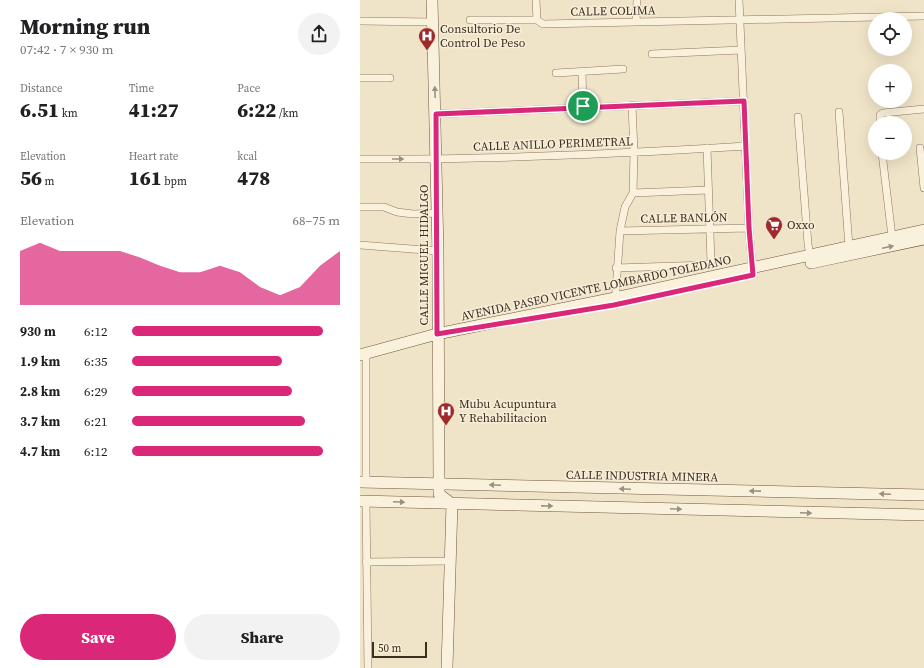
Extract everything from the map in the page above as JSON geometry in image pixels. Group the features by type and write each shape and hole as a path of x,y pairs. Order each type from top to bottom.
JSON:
{"main road":[{"name":"CALLE MIGUEL HIDALGO","path":"432,0 436,114 438,251 437,334 439,494 452,504"},
{"name":"AVENIDA PASEO VICENTE LOMBARDO TOLEDANO","path":"753,272 810,256 924,230"},
{"name":"AVENIDA PASEO VICENTE LOMBARDO TOLEDANO","path":"363,355 437,334 615,302 753,272 924,239"},
{"name":"CALLE INDUSTRIA MINERA","path":"363,482 924,495"},
{"path":"363,501 924,515"},
{"path":"447,668 452,504"}],"street":[{"path":"536,0 540,22"},
{"path":"636,22 637,0"},
{"path":"739,0 749,228 753,272"},
{"name":"CALLE COLIMA","path":"470,20 636,22 924,16"},
{"path":"360,21 432,22"},
{"path":"652,54 741,50"},
{"path":"556,73 623,70"},
{"path":"582,72 583,106"},
{"path":"360,78 390,78"},
{"path":"436,114 583,106 744,101"},
{"path":"615,302 616,268 620,230 625,207 633,193 634,152 632,105"},
{"path":"880,116 883,113 924,109"},
{"path":"839,112 849,247"},
{"path":"798,117 810,256"},
{"name":"CALLE ANILLO PERIMETRAL","path":"360,159 436,159 634,152 746,146"},
{"path":"616,268 707,265 711,260 707,148"},
{"path":"920,148 924,188"},
{"path":"883,160 892,237"},
{"path":"633,193 708,190"},
{"path":"360,207 384,207 396,212 413,214 437,213"},
{"name":"CALLE BANLÓN","path":"620,230 749,228"},
{"path":"360,245 438,251"},
{"path":"363,355 363,482"},
{"path":"363,501 366,562 363,645 368,668"},
{"path":"366,562 451,561"}],"place":[{"name":"Consultorio De Control De Peso","path":"427,51"},
{"name":"Oxxo","path":"774,240"},
{"name":"Mubu Acupuntura Y Rehabilitacion","path":"446,426"}],"route":[{"path":"744,101 749,228 753,275 614,305 437,334 438,251 436,114 583,106 744,101"}]}
